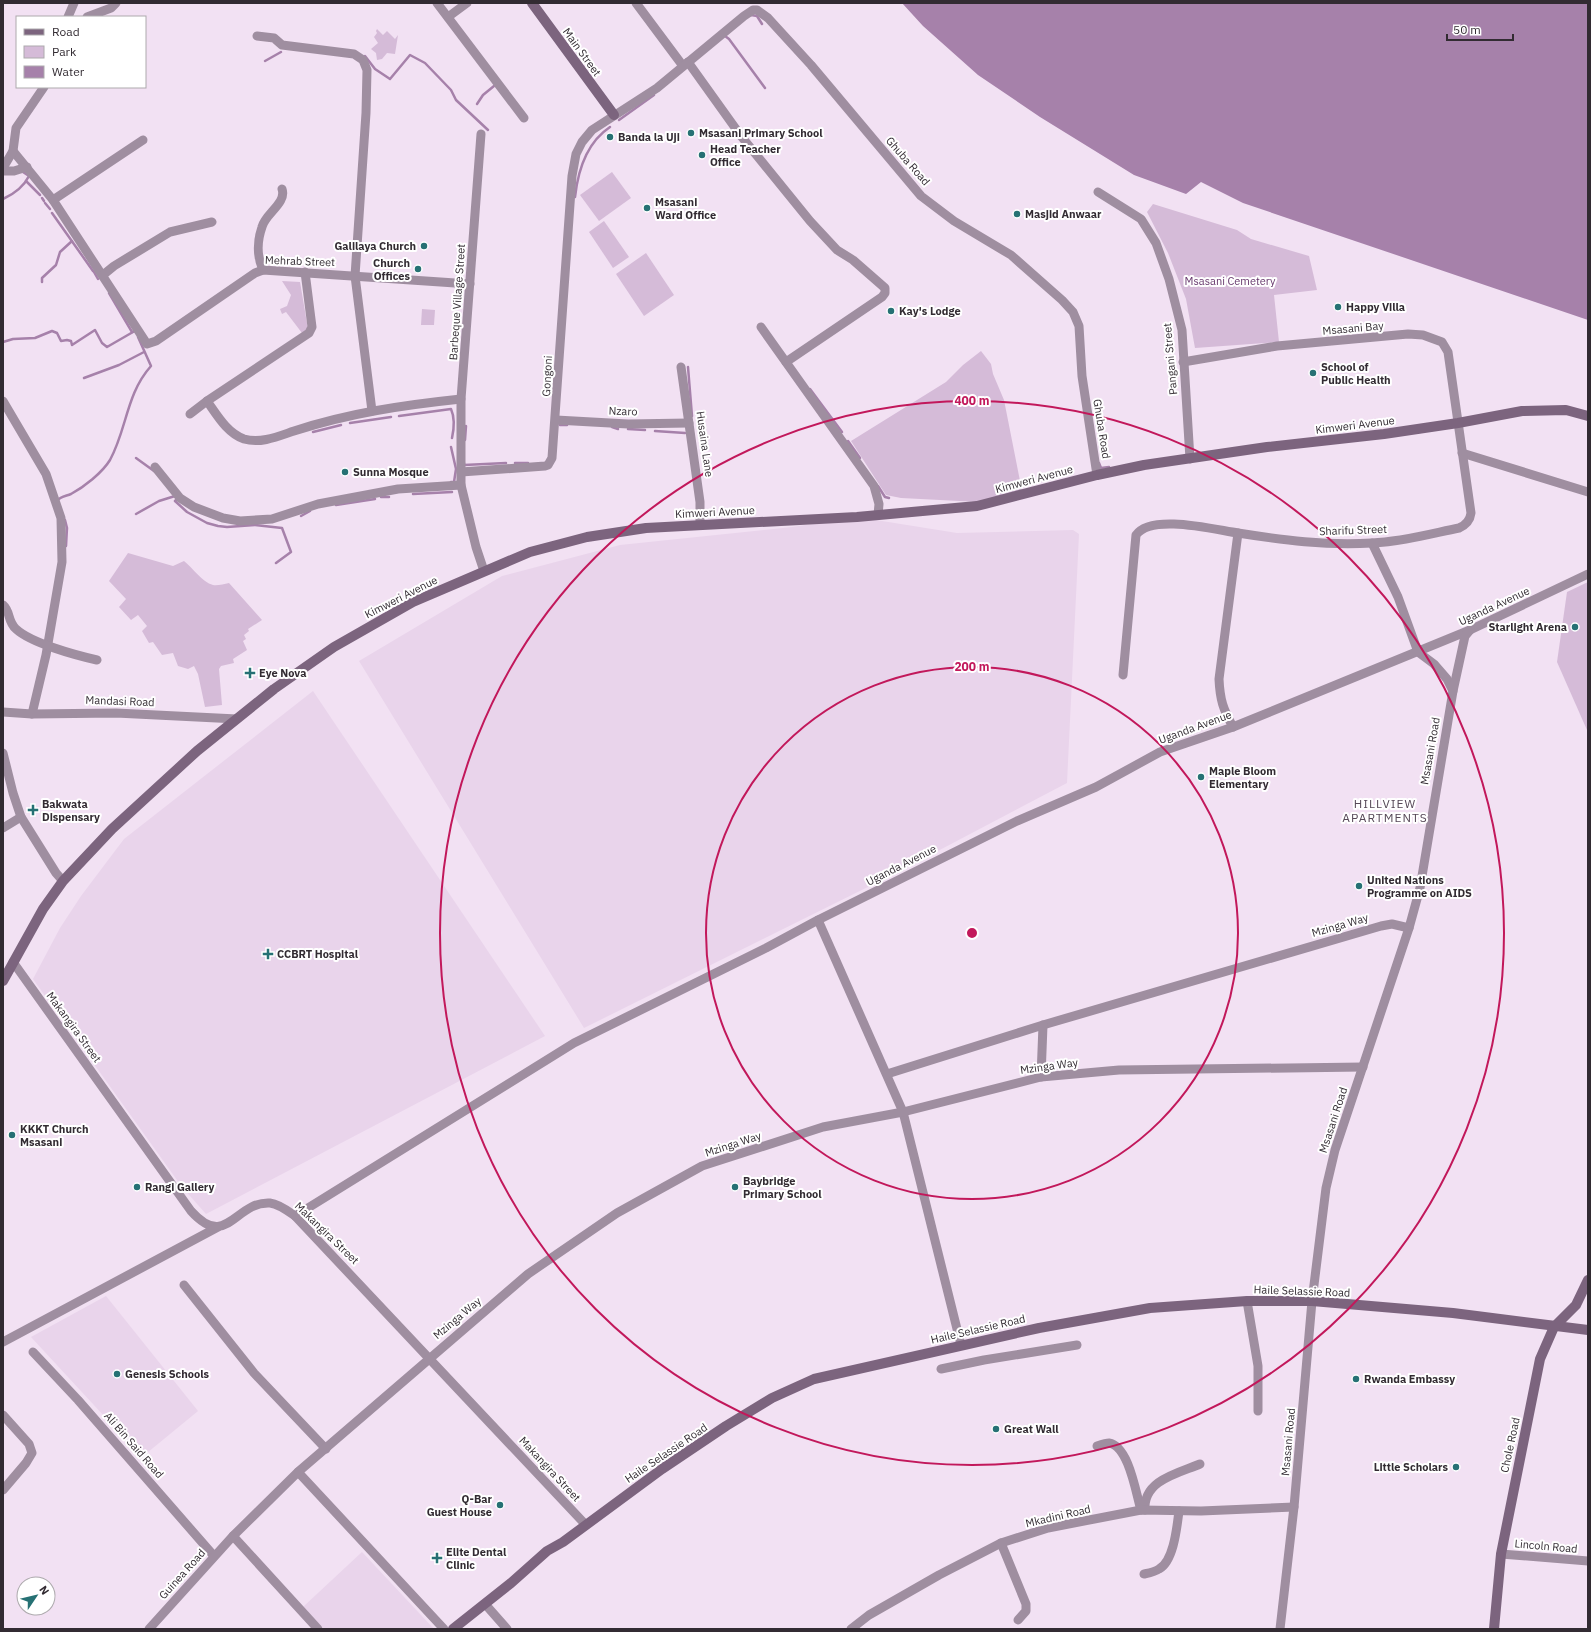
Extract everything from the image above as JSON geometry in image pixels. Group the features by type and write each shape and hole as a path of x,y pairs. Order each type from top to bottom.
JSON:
{"street":[{"path":"68,16 74,3"},
{"path":"90,16 111,8 116,3"},
{"path":"438,3 524,118"},
{"path":"448,17 467,3"},
{"name":"Main Street","path":"532,3 614,115"},
{"path":"636,3 810,221 837,250 853,260 885,288 885,293 882,297 786,362"},
{"name":"Ghuba Road","path":"614,115 657,88 744,16 753,10 762,12 811,65 921,196 954,221 1011,255 1062,300 1073,312 1079,326 1082,376 1097,475"},
{"path":"257,36 274,38 282,45 354,54 363,60 366,65 366,113 355,276 372,411"},
{"path":"26,167 14,171 3,170 13,150 16,128 43,88"},
{"name":"Gongoni","path":"461,472 548,465 554,451 572,176 576,154 582,142 592,130 614,115"},
{"name":"Barbeque Village Street","path":"461,472 461,399 481,134"},
{"path":"53,200 143,140"},
{"path":"13,150 53,200 103,275 114,266 170,232 212,222"},
{"path":"262,270 257,257 262,226 282,198 282,189"},
{"name":"Pangani Street","path":"1098,192 1142,219 1156,243 1170,279 1182,330 1190,459"},
{"name":"Mehrab Street","path":"103,275 147,344 156,341 255,273 262,270 470,284"},
{"path":"190,414 309,333 312,327 305,272"},
{"path":"761,327 874,486 879,504 878,515"},
{"name":"Msasani Bay","path":"1183,362 1277,346 1408,334 1423,335 1442,342 1448,352 1458,423"},
{"name":"Husaina Lane","path":"681,367 700,502 700,524"},
{"path":"207,401 222,422 234,434 245,439 259,441 321,422 372,411 461,399"},
{"path":"3,401 46,474 61,518 62,562 47,645 32,714"},
{"name":"Kimweri Avenue","path":"3,981 43,909 63,881 112,829 197,751 274,689 334,647 413,602 530,552 587,537 638,529 700,524 907,514 977,506 1097,475 1267,447 1384,434 1458,423 1522,411 1543,409 1566,410 1588,416"},
{"name":"Nzaro","path":"556,420 628,424 689,423"},
{"name":"Sharifu Street","path":"1123,675 1136,535 1139,531 1152,524 1203,527 1311,543 1372,543 1459,528 1467,522 1471,513 1458,423"},
{"path":"1462,453 1588,492"},
{"path":"155,467 180,498 194,507 216,516 240,521 272,519 318,504 398,489 461,485"},
{"path":"461,472 461,485 476,547 484,571"},
{"path":"1233,727 1224,712 1219,679 1238,533"},
{"path":"1372,543 1398,597 1418,652 1434,664 1448,679 1453,691"},
{"name":"Uganda Avenue","path":"295,1216 574,1043 1017,821 1096,787 1160,752 1233,727 1418,652 1470,630 1588,574"},
{"path":"3,605 7,610 9,622 16,629 47,645 97,660"},
{"name":"Msasani Road","path":"1280,1629 1294,1507 1312,1301 1330,1169 1409,928 1420,888 1453,691 1466,636 1470,630"},
{"name":"Mandasi Road","path":"3,712 32,714 74,712 116,713 237,719"},
{"path":"3,753 13,793 21,817 56,873 63,881"},
{"path":"3,828 21,817"},
{"path":"818,920 903,1112 961,1346"},
{"name":"Mzinga Way","path":"887,1074 1043,1025 1381,926 1392,924 1409,928"},
{"name":"Makangira Street","path":"13,962 191,1211 204,1224 218,1228 254,1206 270,1203 280,1206 295,1216 430,1357 585,1524"},
{"path":"1041,1077 1043,1025"},
{"name":"Mzinga Way","path":"233,1536 298,1472 528,1274 617,1213 702,1166 823,1127 903,1112 1041,1077 1119,1070 1363,1068"},
{"path":"3,1342 218,1228"},
{"name":"Chole Road","path":"1494,1629 1501,1554 1540,1359 1554,1327 1576,1305 1588,1280"},
{"path":"184,1285 254,1373 326,1449"},
{"path":"1247,1301 1258,1366 1258,1411"},
{"name":"Haile Selassie Road","path":"453,1629 547,1551 563,1542 585,1524 681,1456 772,1398 814,1379 1039,1328 1150,1308 1247,1301 1312,1301 1453,1313 1554,1327 1588,1330"},
{"path":"941,1369 984,1360 1077,1345"},
{"name":"Ali Bin Said Road","path":"33,1352 78,1400 214,1556"},
{"path":"3,1415 30,1444 32,1453 26,1463 3,1490"},
{"path":"1097,1446 1109,1443 1116,1447 1126,1458 1143,1510"},
{"path":"1143,1510 1145,1502 1155,1484 1200,1464"},
{"path":"298,1472 444,1629"},
{"name":"Mkadini Road","path":"851,1629 869,1615 939,1575 1001,1543 1048,1528 1143,1510 1179,1511 1294,1507"},
{"path":"1144,1574 1159,1570 1168,1560 1175,1537 1179,1511"},
{"path":"233,1536 318,1629"},
{"name":"Guinea Road","path":"149,1629 233,1536"},
{"path":"1001,1543 1026,1604 1026,1611 1018,1620"},
{"name":"Lincoln Road","path":"1501,1554 1588,1561"},
{"path":"485,1604 507,1629"}],"shaded area":[{"path":"857,517 957,533 1073,530 1079,534 1067,783 896,873 584,1028 359,661 502,576 620,545 792,527"},
{"name":"CCBRT Hospital","path":"313,691 545,1036 206,1214 182,1187 33,979 60,928 81,896 124,839"},
{"name":"Genesis Schools","path":"106,1296 198,1411 142,1457 31,1337"},
{"path":"362,1552 434,1629 324,1629 303,1607"}],"green space":[{"path":"377,29 383,35 387,31 395,39 398,35 395,54 387,53 382,59 377,60 376,53 371,49 378,43 374,37 377,33"},
{"path":"612,172 631,198 599,221 580,195"},
{"name":"Msasani Cemetery","path":"1153,204 1237,230 1251,239 1309,256 1317,290 1274,295 1279,342 1195,348 1186,299 1168,253 1147,212"},
{"path":"604,221 629,257 613,268 589,232"},
{"path":"646,253 674,295 644,316 616,274"},
{"path":"282,281 300,282 308,329 302,333 286,312 282,314 280,309 287,306 291,295"},
{"path":"422,309 435,310 434,325 421,325"},
{"path":"981,351 991,364 993,374 1004,400 1022,491 979,502 901,498 886,495 851,441 946,382 963,365"},
{"path":"128,553 173,566 184,561 201,578 213,585 229,583 262,620 248,629 249,631 244,635 246,639 243,641 247,650 233,659 234,663 221,666 219,669 222,705 205,707 198,674 194,666 188,669 178,666 173,653 162,655 153,642 149,643 142,631 147,626 138,615 131,620 119,607 126,599 109,581"},
{"name":"Starlight Arena","path":"1588,582 1587,730 1557,662 1567,592"}],"water":[{"path":"902,3 1588,3 1588,320 1243,203 1201,182 1186,194 1134,175 1040,117 978,75 923,26"}],"waterway":[{"path":"751,15 757,16 762,24"},
{"path":"725,36 729,39 765,88"},
{"path":"265,61 281,52"},
{"path":"365,56 375,69 390,79 410,55 425,63 451,90 456,100 488,130"},
{"path":"477,104 483,95 494,86"},
{"path":"619,120 654,95"},
{"path":"575,197 578,177 589,149 602,133 610,127"},
{"path":"3,199 14,193 24,184 29,176 23,172"},
{"path":"26,181 40,195"},
{"path":"45,203 50,209"},
{"path":"52,213 93,271"},
{"path":"42,282 42,278 56,265 60,252 72,241"},
{"path":"94,272 98,279"},
{"path":"109,293 132,332 135,331"},
{"path":"3,342 13,339 35,338 52,331 57,333 61,341 71,341 72,345 95,330 102,343 107,347 133,332"},
{"path":"58,500 81,488 98,475 107,465 116,448 136,388 151,366 138,337"},
{"path":"84,378 119,365 144,352"},
{"path":"688,367 692,416"},
{"path":"810,389 842,432"},
{"path":"399,416 451,409 454,424 452,438"},
{"path":"350,423 391,417"},
{"path":"313,432 341,425"},
{"path":"560,425 567,425"},
{"path":"465,440 466,426"},
{"path":"612,427 618,429"},
{"path":"628,429 645,430"},
{"path":"655,431 685,433"},
{"path":"848,441 860,458"},
{"path":"451,447 456,469 454,482 451,482"},
{"path":"136,458 154,471"},
{"path":"464,463 464,465 506,463"},
{"path":"515,463 528,463"},
{"path":"1099,463 1101,468 1109,467"},
{"path":"878,486 885,497 889,498"},
{"path":"413,494 452,492"},
{"path":"136,514 159,501 175,496"},
{"path":"381,497 389,497"},
{"path":"178,498 175,501 187,512 207,523 227,527 255,525 282,528 291,552 276,563"},
{"path":"336,505 375,499"},
{"path":"301,516 310,511"},
{"path":"65,520 67,528 66,546"}],"place":[{"name":"Msasani Primary School","path":"691,133"},
{"name":"Banda la Uji","path":"610,137"},
{"name":"Head Teacher Office","path":"702,155"},
{"name":"Msasani Ward Office","path":"647,208"},
{"name":"Masjid Anwaar","path":"1017,214"},
{"name":"Galilaya Church","path":"424,246"},
{"name":"Church Offices","path":"418,269"},
{"name":"Happy Villa","path":"1338,307"},
{"name":"Kay's Lodge","path":"891,311"},
{"name":"School of Public Health","path":"1313,373"},
{"name":"Sunna Mosque","path":"345,472"},
{"name":"Starlight Arena","path":"1575,627"},
{"name":"Eye Nova","path":"250,673"},
{"name":"Maple Bloom Elementary","path":"1201,777"},
{"name":"Bakwata Dispensary","path":"33,810"},
{"name":"United Nations Programme on AIDS","path":"1359,886"},
{"name":"CCBRT Hospital","path":"268,954"},
{"name":"KKKT Church Msasani","path":"12,1135"},
{"name":"Rangi Gallery","path":"137,1187"},
{"name":"Baybridge Primary School","path":"735,1187"},
{"name":"Genesis Schools","path":"117,1374"},
{"name":"Rwanda Embassy","path":"1356,1379"},
{"name":"Great Wall","path":"996,1429"},
{"name":"Little Scholars","path":"1456,1467"},
{"name":"Q-Bar Guest House","path":"500,1505"},
{"name":"Elite Dental Clinic","path":"437,1558"}],"district":[{"name":"HILLVIEW APARTMENTS","path":"1385,811"}]}
